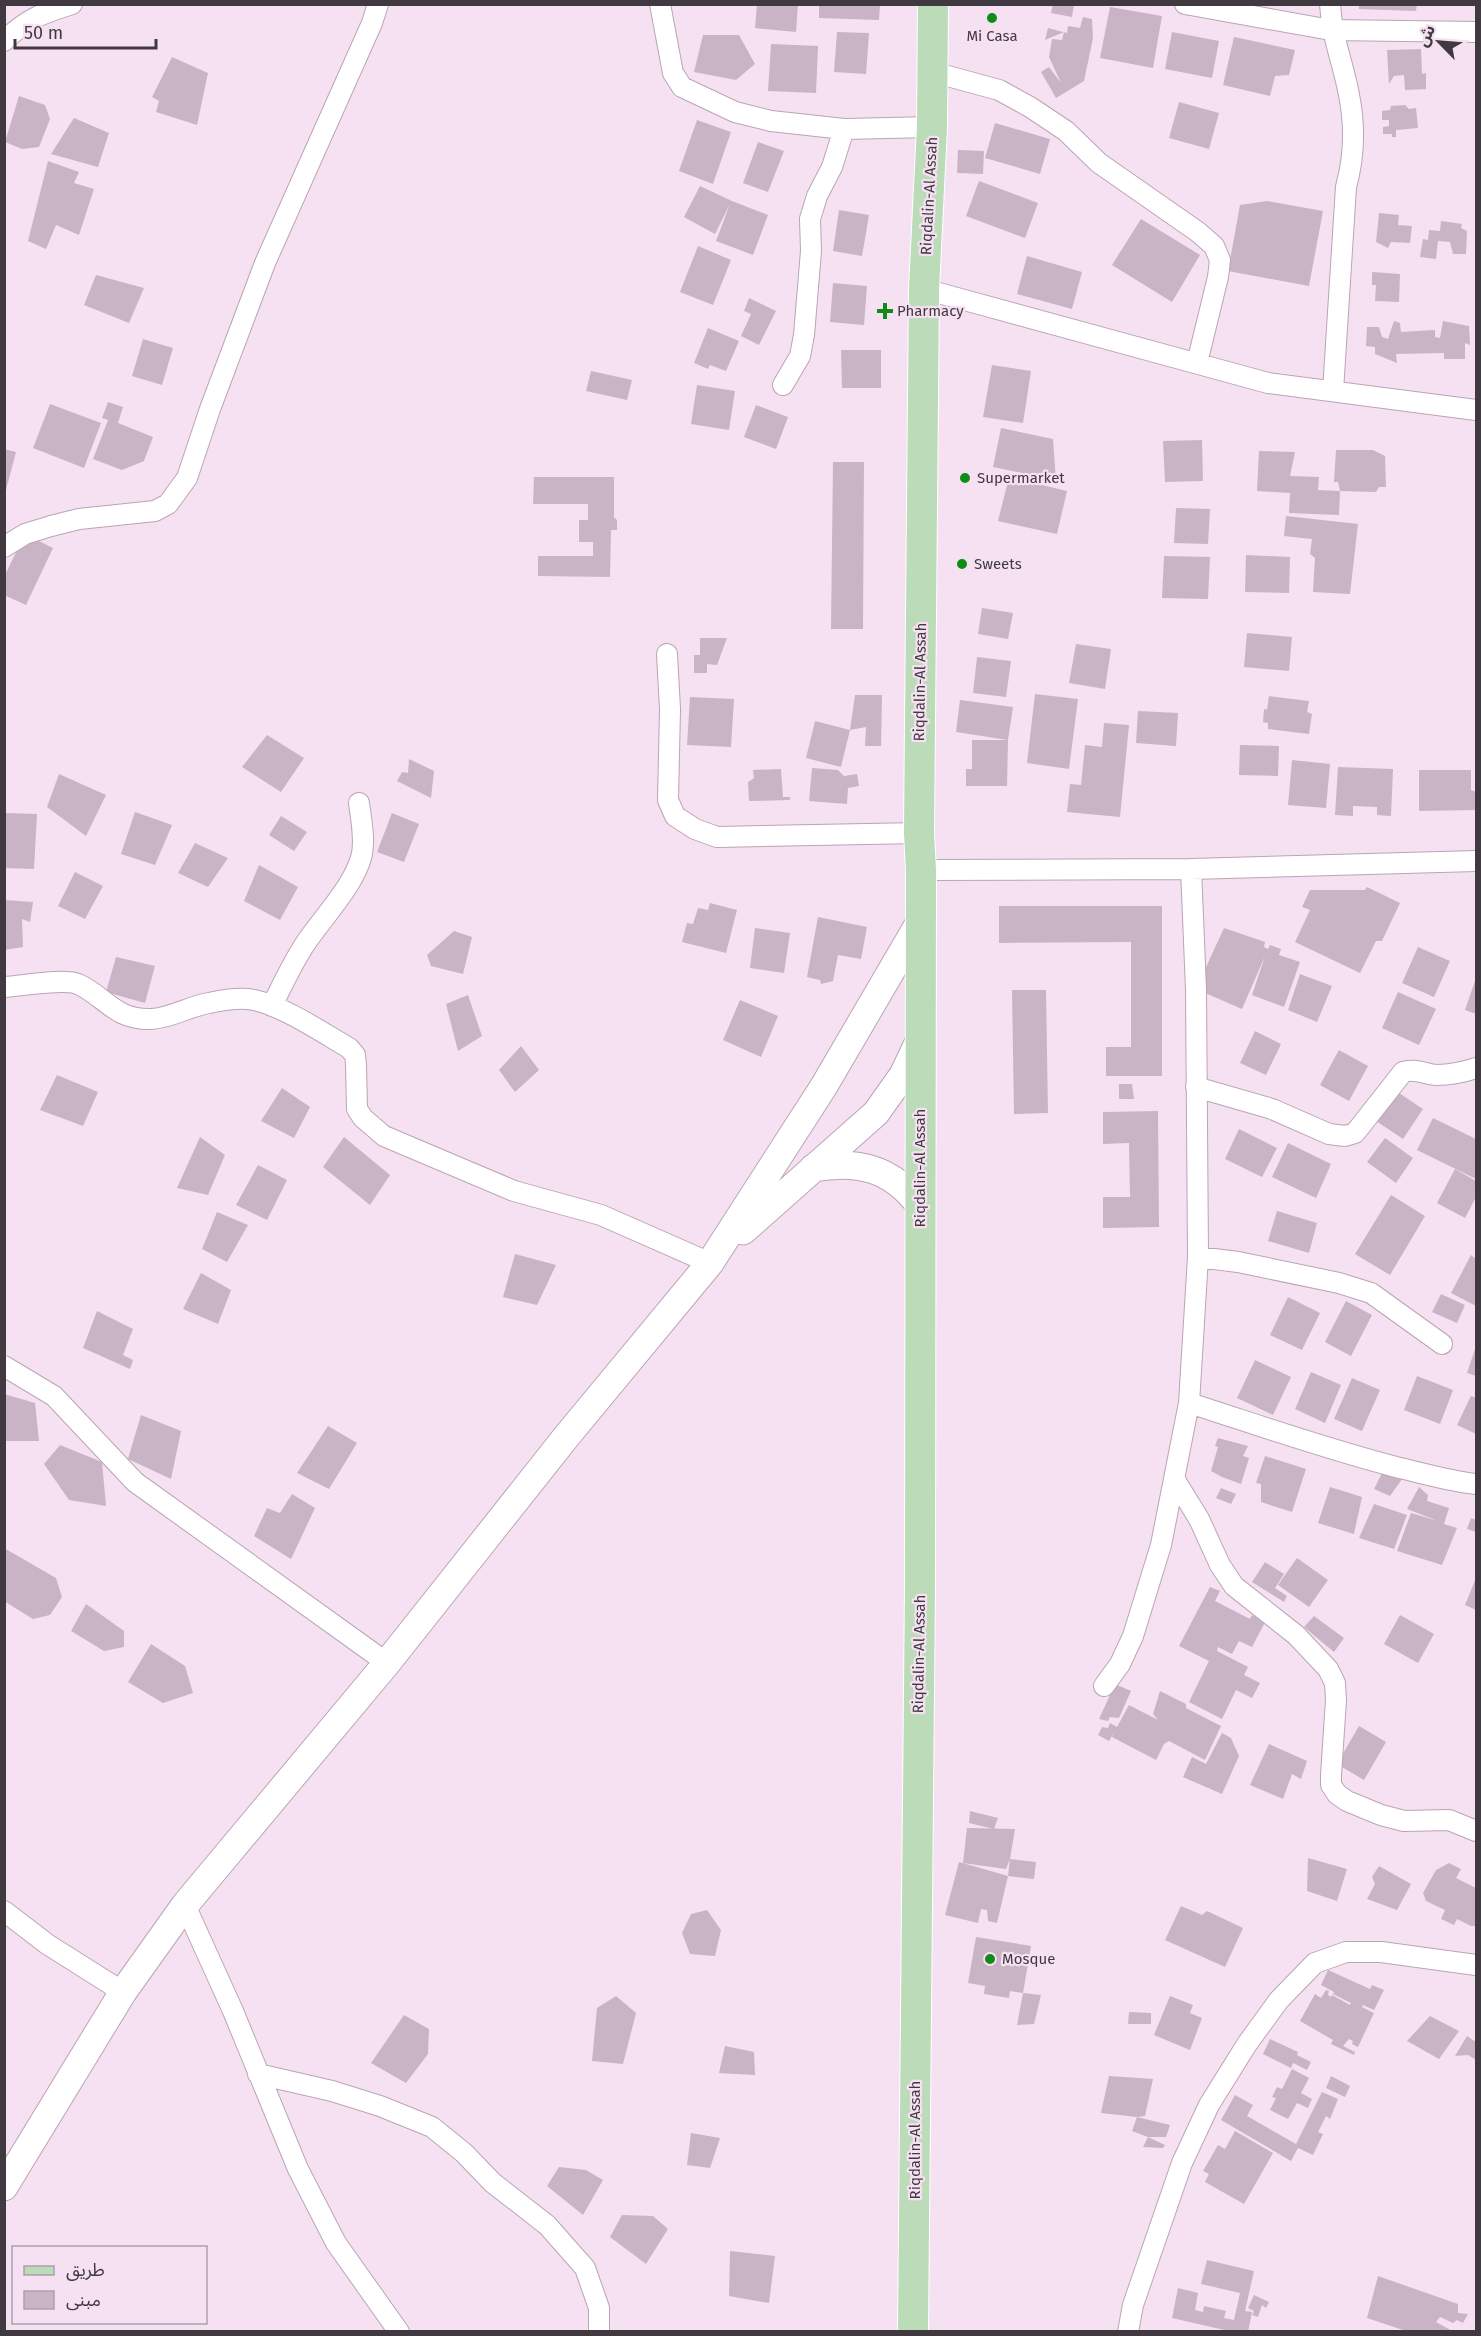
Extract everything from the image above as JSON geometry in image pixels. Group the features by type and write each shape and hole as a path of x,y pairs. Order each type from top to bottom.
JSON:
{"main road":[{"name":"Riqdalin-Al Assah","path":"913,2331 920,1585 921,870 919,833 924,289 932,127 933,4"}],"street":[{"path":"4,41 18,27 36,15 72,4"},
{"path":"4,547 25,534 79,519 155,511 168,504 187,478 210,409 265,263 327,127 378,4"},
{"path":"660,4 673,73 682,87 735,112 771,121 844,129 932,127"},
{"path":"1185,4 1331,30 1476,32"},
{"path":"1330,4 1331,30 1349,96 1353,162 1346,187 1333,392"},
{"path":"933,72 999,90 1030,107 1066,131 1099,163 1198,232 1214,246 1220,260 1218,277 1197,363"},
{"path":"783,385 800,356 804,335 811,251 810,219 832,167 844,129"},
{"path":"924,289 1268,383 1476,410"},
{"path":"667,654 670,708 667,789 668,800 675,816 695,829 717,837 919,833"},
{"path":"272,1006 288,972 357,868 363,827 359,803"},
{"path":"921,870 1191,869 1476,861"},
{"path":"1104,1686 1120,1664 1133,1636 1161,1545 1189,1403 1198,1257 1196,989 1191,869"},
{"path":"4,2187 123,1992 185,1905 387,1663 573,1428 710,1263 824,1086 921,920"},
{"path":"4,987 64,982 77,984 121,1014 151,1019 173,1014 195,1005 228,999 254,1000 272,1006 349,1048 355,1055 357,1109 363,1118 384,1136 514,1191 601,1215 710,1263"},
{"path":"710,1263 876,1113 903,1075 921,1037"},
{"path":"1196,1087 1272,1109 1329,1134 1345,1136 1356,1133 1403,1072 1411,1069 1437,1075 1476,1068"},
{"path":"813,1168 839,1163 860,1166 884,1174 908,1189 920,1206"},
{"path":"1198,1257 1238,1262 1371,1293 1442,1344"},
{"path":"4,1366 54,1396 135,1482 387,1663"},
{"path":"1189,1403 1354,1455 1476,1484"},
{"path":"1175,1480 1199,1519 1220,1565 1234,1586 1296,1635 1328,1668 1335,1683 1336,1700 1330,1775 1331,1785 1337,1794 1347,1801 1381,1815 1404,1821 1449,1820 1476,1831"},
{"path":"185,1905 298,2169 336,2243 399,2331"},
{"path":"4,1911 47,1944 123,1992"},
{"path":"1128,2331 1133,2305 1182,2163 1209,2105 1278,2000 1316,1963 1346,1952 1381,1952 1476,1965"},
{"path":"258,2074 332,2091 380,2106 432,2127 464,2153 493,2183 547,2225 585,2268 599,2308 599,2331"}],"building":[{"path":"757,4 798,4 796,32 755,28"},
{"path":"819,4 880,4 879,20 819,18"},
{"path":"1053,4 1074,4 1072,17 1051,13"},
{"path":"1359,4 1417,4 1416,11 1359,9"},
{"path":"1110,7 1162,16 1153,68 1100,58"},
{"path":"1083,17 1092,19 1093,38 1084,81 1056,98 1041,72 1049,67 1061,83 1049,57 1052,39 1062,40 1064,32 1067,33 1068,26 1080,28"},
{"path":"1048,28 1064,32 1045,40"},
{"path":"837,32 869,33 866,74 834,72"},
{"path":"1172,32 1219,41 1212,78 1165,69"},
{"path":"703,35 739,35 755,64 736,80 694,72"},
{"path":"1234,37 1295,50 1289,75 1275,76 1270,96 1223,85"},
{"path":"771,44 818,46 816,93 768,91"},
{"path":"1421,49 1422,74 1426,73 1426,89 1405,90 1404,75 1394,76 1389,84 1387,50"},
{"path":"172,57 208,73 197,125 156,112 159,101 152,97"},
{"path":"19,96 45,105 50,119 39,147 22,149 5,142"},
{"path":"1179,102 1219,113 1209,149 1169,138"},
{"path":"1405,105 1409,109 1416,108 1418,128 1396,130 1396,137 1392,137 1392,134 1383,134 1383,127 1389,126 1389,120 1382,120 1382,111 1390,110 1391,106"},
{"path":"74,118 109,133 98,167 51,154"},
{"path":"697,120 731,132 713,184 679,171"},
{"path":"995,123 1050,139 1040,174 985,158"},
{"path":"758,142 784,151 768,192 743,183"},
{"path":"958,150 984,151 983,174 957,173"},
{"path":"48,161 79,172 74,183 94,189 79,235 56,225 46,249 28,241"},
{"path":"979,181 1038,203 1025,238 966,216"},
{"path":"700,186 768,215 753,255 716,241 730,204 715,234 684,217"},
{"path":"1267,201 1323,211 1309,286 1228,271 1240,205"},
{"path":"839,210 869,215 862,256 833,251"},
{"path":"1379,213 1399,215 1398,225 1412,226 1410,243 1391,242 1388,248 1376,242"},
{"path":"1141,219 1200,255 1172,302 1112,265"},
{"path":"1441,221 1462,224 1461,228 1467,231 1466,254 1453,254 1450,242 1438,241 1436,259 1420,257 1423,239 1428,240 1429,230 1440,231"},
{"path":"698,246 731,260 713,305 680,292"},
{"path":"1027,256 1082,272 1072,309 1017,294"},
{"path":"1372,272 1400,274 1399,302 1375,301 1376,285 1372,285"},
{"path":"96,275 144,288 129,323 84,305"},
{"path":"833,283 867,286 864,325 830,322"},
{"path":"749,298 776,311 759,345 741,336 751,314 744,311"},
{"path":"1394,321 1400,323 1401,332 1435,330 1435,337 1440,338 1443,321 1469,326 1470,345 1465,343 1465,359 1444,359 1444,353 1396,354 1397,363 1375,354 1375,347 1366,346 1367,327 1379,327 1382,337 1388,339"},
{"path":"708,328 739,341 726,371 710,365 708,369 694,363"},
{"path":"143,339 173,348 162,385 132,376"},
{"path":"841,350 881,350 881,388 842,388"},
{"path":"992,365 1031,371 1023,423 983,417"},
{"path":"591,371 632,380 627,400 586,391"},
{"path":"697,385 735,391 729,430 691,424"},
{"path":"108,402 123,407 118,423 153,437 144,461 122,470 93,459 108,420 102,418"},
{"path":"50,404 101,423 84,468 33,448"},
{"path":"756,405 788,417 776,449 744,437"},
{"path":"1001,428 1053,439 1056,480 993,467"},
{"path":"1202,440 1203,481 1165,482 1163,441"},
{"path":"4,449 16,452 5,494 4,494"},
{"path":"1336,450 1373,450 1385,456 1386,487 1379,487 1376,492 1340,491 1338,482 1334,482"},
{"path":"1259,451 1295,452 1290,476 1319,477 1318,490 1340,491 1339,515 1289,513 1290,493 1257,491"},
{"path":"833,462 864,462 863,629 831,629"},
{"path":"534,477 614,477 614,517 617,520 617,530 611,530 610,577 538,576 538,556 593,556 593,542 579,542 579,520 588,520 588,504 533,504"},
{"path":"1009,477 1067,491 1057,534 998,521"},
{"path":"1176,508 1210,509 1208,544 1174,543"},
{"path":"1286,516 1358,524 1350,594 1313,592 1315,558 1310,554 1312,539 1284,536"},
{"path":"25,534 53,548 26,605 4,595 4,577"},
{"path":"1246,555 1290,557 1289,593 1245,592"},
{"path":"1164,556 1210,557 1208,599 1162,598"},
{"path":"982,608 1013,613 1008,639 978,634"},
{"path":"1247,633 1292,637 1289,671 1244,667"},
{"path":"700,638 727,638 717,665 707,664 707,673 694,673 694,655 700,655"},
{"path":"1076,644 1111,649 1105,689 1069,683"},
{"path":"977,657 1011,661 1006,697 973,693"},
{"path":"1035,694 1078,699 1069,769 1027,763"},
{"path":"855,695 882,695 881,746 865,746 866,727 850,730"},
{"path":"1269,696 1309,701 1307,712 1312,714 1309,734 1268,729 1268,723 1263,722 1264,709 1267,710"},
{"path":"690,697 734,699 731,747 687,745"},
{"path":"960,700 1013,707 1008,740 956,732"},
{"path":"1138,711 1178,713 1176,746 1136,743"},
{"path":"815,721 850,730 841,767 806,758"},
{"path":"1104,723 1129,725 1120,817 1067,812 1070,784 1081,785 1085,745 1102,747"},
{"path":"267,735 304,758 281,792 242,767"},
{"path":"972,740 1008,740 1007,786 966,786 966,769 972,769"},
{"path":"1240,745 1279,746 1278,776 1239,775"},
{"path":"409,759 434,771 431,798 397,781 402,772 408,773"},
{"path":"1292,760 1330,764 1326,808 1288,805"},
{"path":"1338,767 1393,769 1391,816 1377,815 1377,807 1353,806 1353,816 1335,815"},
{"path":"812,768 838,770 844,776 857,774 859,786 848,788 847,804 809,801"},
{"path":"781,769 783,797 790,797 790,800 749,801 748,782 754,778 753,770"},
{"path":"1419,770 1471,770 1471,790 1476,792 1476,810 1419,811"},
{"path":"59,774 106,795 86,836 47,807"},
{"path":"135,812 172,825 155,865 121,854"},
{"path":"4,813 37,814 34,869 4,868"},
{"path":"392,813 419,824 404,862 377,852"},
{"path":"281,816 307,832 294,851 269,835"},
{"path":"195,843 228,858 208,887 178,873"},
{"path":"259,865 298,887 280,920 244,901"},
{"path":"75,872 103,886 85,919 58,906"},
{"path":"1367,887 1400,903 1382,941 1376,941 1360,973 1295,942 1310,910 1302,907 1310,890 1365,890"},
{"path":"4,900 33,902 30,922 22,919 23,947 4,950"},
{"path":"710,903 737,910 726,953 682,942 687,923 693,924 698,908 708,910"},
{"path":"999,906 1162,906 1162,1076 1106,1076 1106,1047 1131,1047 1131,942 999,943"},
{"path":"818,917 867,927 861,959 838,955 833,981 821,984 820,980 807,977"},
{"path":"755,928 790,933 784,973 750,968"},
{"path":"1224,928 1265,942 1264,947 1268,949 1270,945 1281,949 1279,955 1300,962 1284,1007 1252,995 1265,956 1242,1009 1196,989"},
{"path":"454,931 472,937 463,974 431,966 427,955"},
{"path":"1418,947 1450,961 1434,997 1402,983"},
{"path":"116,957 155,966 145,1003 106,992"},
{"path":"1300,974 1332,986 1317,1022 1288,1010"},
{"path":"1476,978 1476,1014 1465,1010"},
{"path":"1012,990 1046,990 1048,1113 1014,1114"},
{"path":"1398,992 1436,1009 1419,1045 1382,1028"},
{"path":"468,995 482,1036 458,1051 446,1004"},
{"path":"740,1000 778,1016 761,1057 723,1040"},
{"path":"1255,1031 1281,1044 1266,1075 1240,1063"},
{"path":"521,1046 539,1070 515,1092 499,1070"},
{"path":"1339,1050 1368,1066 1349,1101 1320,1085"},
{"path":"57,1075 98,1092 83,1126 40,1110"},
{"path":"1119,1084 1132,1084 1134,1099 1119,1099"},
{"path":"282,1088 310,1107 294,1138 261,1121"},
{"path":"1396,1091 1423,1109 1403,1139 1376,1121"},
{"path":"1158,1111 1159,1227 1103,1228 1103,1197 1130,1197 1129,1143 1103,1144 1103,1112"},
{"path":"1433,1118 1476,1139 1476,1179 1417,1150"},
{"path":"1239,1129 1277,1148 1262,1177 1225,1159"},
{"path":"200,1137 225,1155 208,1195 177,1188"},
{"path":"344,1137 390,1175 370,1205 323,1167"},
{"path":"1385,1138 1413,1158 1396,1183 1367,1162"},
{"path":"1288,1143 1331,1164 1316,1198 1272,1177"},
{"path":"258,1165 287,1180 267,1220 236,1205"},
{"path":"1455,1169 1476,1181 1476,1197 1465,1218 1437,1203"},
{"path":"1391,1195 1425,1216 1390,1275 1355,1254"},
{"path":"1277,1211 1317,1223 1309,1253 1268,1241"},
{"path":"217,1212 248,1225 227,1262 202,1249"},
{"path":"515,1254 556,1265 537,1305 503,1297"},
{"path":"1471,1255 1476,1259 1476,1306 1451,1293"},
{"path":"201,1273 231,1290 218,1324 183,1309"},
{"path":"1441,1294 1465,1305 1457,1323 1432,1312"},
{"path":"1288,1297 1320,1313 1302,1350 1270,1335"},
{"path":"1346,1301 1372,1315 1351,1356 1325,1342"},
{"path":"97,1311 133,1329 123,1355 133,1360 130,1369 83,1348"},
{"path":"1476,1346 1476,1376 1467,1373"},
{"path":"1255,1360 1291,1377 1273,1415 1237,1398"},
{"path":"1311,1372 1341,1385 1325,1423 1295,1409"},
{"path":"1417,1376 1453,1390 1440,1424 1404,1410"},
{"path":"1352,1378 1380,1390 1362,1431 1334,1419"},
{"path":"4,1394 35,1403 39,1441 4,1441"},
{"path":"1471,1396 1476,1398 1476,1434 1457,1425"},
{"path":"141,1415 181,1431 171,1479 128,1459"},
{"path":"328,1426 357,1443 329,1489 297,1473"},
{"path":"1218,1438 1248,1446 1243,1456 1249,1458 1241,1484 1211,1471 1218,1447 1215,1446"},
{"path":"60,1445 102,1462 106,1506 69,1500 44,1464"},
{"path":"1265,1456 1306,1469 1292,1512 1261,1502 1261,1484 1256,1483"},
{"path":"1383,1471 1402,1479 1390,1496 1374,1489"},
{"path":"1330,1487 1362,1497 1354,1534 1318,1523"},
{"path":"1419,1487 1428,1495 1427,1501 1449,1508 1444,1524 1457,1528 1442,1565 1397,1551 1411,1513 1438,1521 1407,1509"},
{"path":"1221,1488 1236,1494 1231,1504 1216,1498"},
{"path":"292,1494 315,1508 291,1559 254,1536 267,1508 280,1513"},
{"path":"1374,1504 1407,1515 1394,1549 1359,1538"},
{"path":"1471,1518 1476,1520 1476,1532 1467,1529"},
{"path":"4,1548 56,1578 62,1597 50,1615 33,1619 4,1601"},
{"path":"1297,1558 1328,1580 1309,1607 1278,1585"},
{"path":"1265,1562 1284,1574 1275,1588 1287,1596 1284,1602 1252,1582"},
{"path":"1476,1578 1476,1610 1465,1605"},
{"path":"1210,1587 1220,1591 1215,1601 1250,1619 1252,1615 1265,1622 1252,1647 1239,1641 1232,1654 1218,1647 1217,1651 1248,1667 1244,1675 1260,1683 1252,1698 1236,1690 1222,1719 1189,1702 1209,1661 1179,1646"},
{"path":"86,1604 124,1631 124,1647 104,1651 71,1631"},
{"path":"1400,1615 1434,1634 1418,1663 1384,1644"},
{"path":"1314,1616 1344,1638 1334,1652 1304,1627"},
{"path":"151,1644 185,1666 193,1693 163,1703 128,1682"},
{"path":"1115,1684 1131,1691 1119,1718 1110,1717 1108,1721 1099,1719"},
{"path":"1160,1691 1186,1704 1186,1708 1221,1726 1205,1760 1169,1741 1164,1744 1156,1760 1112,1737 1115,1731 1109,1741 1098,1735 1102,1727 1108,1728 1110,1723 1117,1727 1129,1705 1158,1720 1153,1714"},
{"path":"1359,1726 1386,1742 1364,1780 1337,1764"},
{"path":"1222,1733 1231,1738 1239,1756 1222,1794 1183,1777 1192,1757 1206,1764"},
{"path":"1269,1744 1307,1761 1301,1779 1292,1774 1283,1799 1250,1785"},
{"path":"970,1811 998,1818 994,1829 969,1823"},
{"path":"967,1828 1015,1829 1006,1869 963,1863"},
{"path":"1308,1858 1347,1869 1337,1901 1307,1891"},
{"path":"1010,1859 1036,1862 1034,1879 1008,1876"},
{"path":"959,1862 1008,1876 997,1923 988,1921 987,1910 981,1909 978,1923 945,1915"},
{"path":"1449,1863 1461,1869 1456,1878 1476,1888 1476,1926 1457,1919 1454,1925 1441,1919 1445,1910 1426,1901 1423,1893 1436,1870"},
{"path":"1379,1866 1411,1884 1397,1910 1367,1899 1375,1884 1372,1877"},
{"path":"1181,1906 1202,1915 1207,1911 1243,1928 1225,1967 1165,1940"},
{"path":"707,1910 721,1930 715,1956 690,1954 682,1933 691,1914"},
{"path":"976,1937 1031,1946 1023,1993 1010,1991 1009,1998 984,1994 985,1986 968,1983"},
{"path":"1328,1970 1370,1989 1372,1985 1384,1990 1374,2010 1363,2005 1362,2007 1374,2013 1358,2047 1349,2039 1343,2046 1355,2052 1354,2055 1331,2044 1333,2040 1300,2021 1315,1994 1321,1998 1326,1990 1329,1991 1328,1995 1331,1997 1332,1995 1350,2005 1351,2003 1321,1985"},
{"path":"1023,1993 1041,1995 1034,2024 1017,2025"},
{"path":"616,1996 636,2013 623,2064 592,2061 597,2008"},
{"path":"1170,1996 1193,2005 1190,2013 1202,2018 1190,2050 1154,2035"},
{"path":"1129,2012 1151,2013 1151,2024 1128,2024"},
{"path":"404,2015 429,2029 428,2054 406,2083 371,2063"},
{"path":"1430,2016 1459,2031 1439,2059 1407,2041"},
{"path":"1467,2036 1476,2042 1476,2060 1468,2055 1455,2056"},
{"path":"1270,2039 1298,2052 1297,2055 1311,2062 1307,2070 1293,2063 1291,2068 1263,2054"},
{"path":"725,2046 754,2052 755,2075 719,2073"},
{"path":"1292,2069 1309,2078 1301,2093 1312,2099 1308,2108 1297,2103 1288,2119 1270,2110 1276,2098 1272,2097 1277,2087 1282,2089"},
{"path":"1109,2076 1153,2079 1145,2116 1101,2113"},
{"path":"1331,2076 1350,2086 1345,2097 1326,2088"},
{"path":"1322,2092 1338,2099 1330,2119 1326,2116 1318,2132 1323,2134 1313,2155 1298,2148 1291,2161 1221,2120 1235,2095 1253,2105 1247,2116 1296,2144"},
{"path":"1137,2117 1170,2125 1166,2137 1148,2137 1132,2131"},
{"path":"1235,2131 1273,2153 1244,2204 1205,2182 1209,2174 1203,2171 1218,2145 1225,2149"},
{"path":"691,2133 720,2138 710,2168 687,2165"},
{"path":"1148,2137 1165,2145 1163,2148 1143,2147"},
{"path":"559,2167 586,2170 603,2180 583,2215 547,2186"},
{"path":"622,2215 653,2216 668,2229 646,2264 610,2237"},
{"path":"730,2251 775,2256 769,2303 729,2296"},
{"path":"1207,2260 1254,2271 1245,2311 1252,2312 1248,2332 1233,2332 1172,2318 1178,2288 1198,2293 1195,2310 1203,2312 1204,2306 1226,2311 1224,2318 1234,2320 1240,2293 1201,2284"},
{"path":"1378,2276 1458,2304 1458,2313 1468,2314 1463,2323 1457,2320 1453,2323 1440,2317 1436,2322 1454,2332 1409,2332 1367,2318"},
{"path":"1254,2295 1269,2302 1266,2308 1262,2305 1258,2317 1252,2315 1254,2311 1248,2308"}],"place":[{"name":"Mi Casa","path":"992,18"},
{"name":"Pharmacy","path":"885,311"},
{"name":"Supermarket","path":"965,478"},
{"name":"Sweets","path":"962,564"},
{"name":"Mosque","path":"990,1959"}]}
